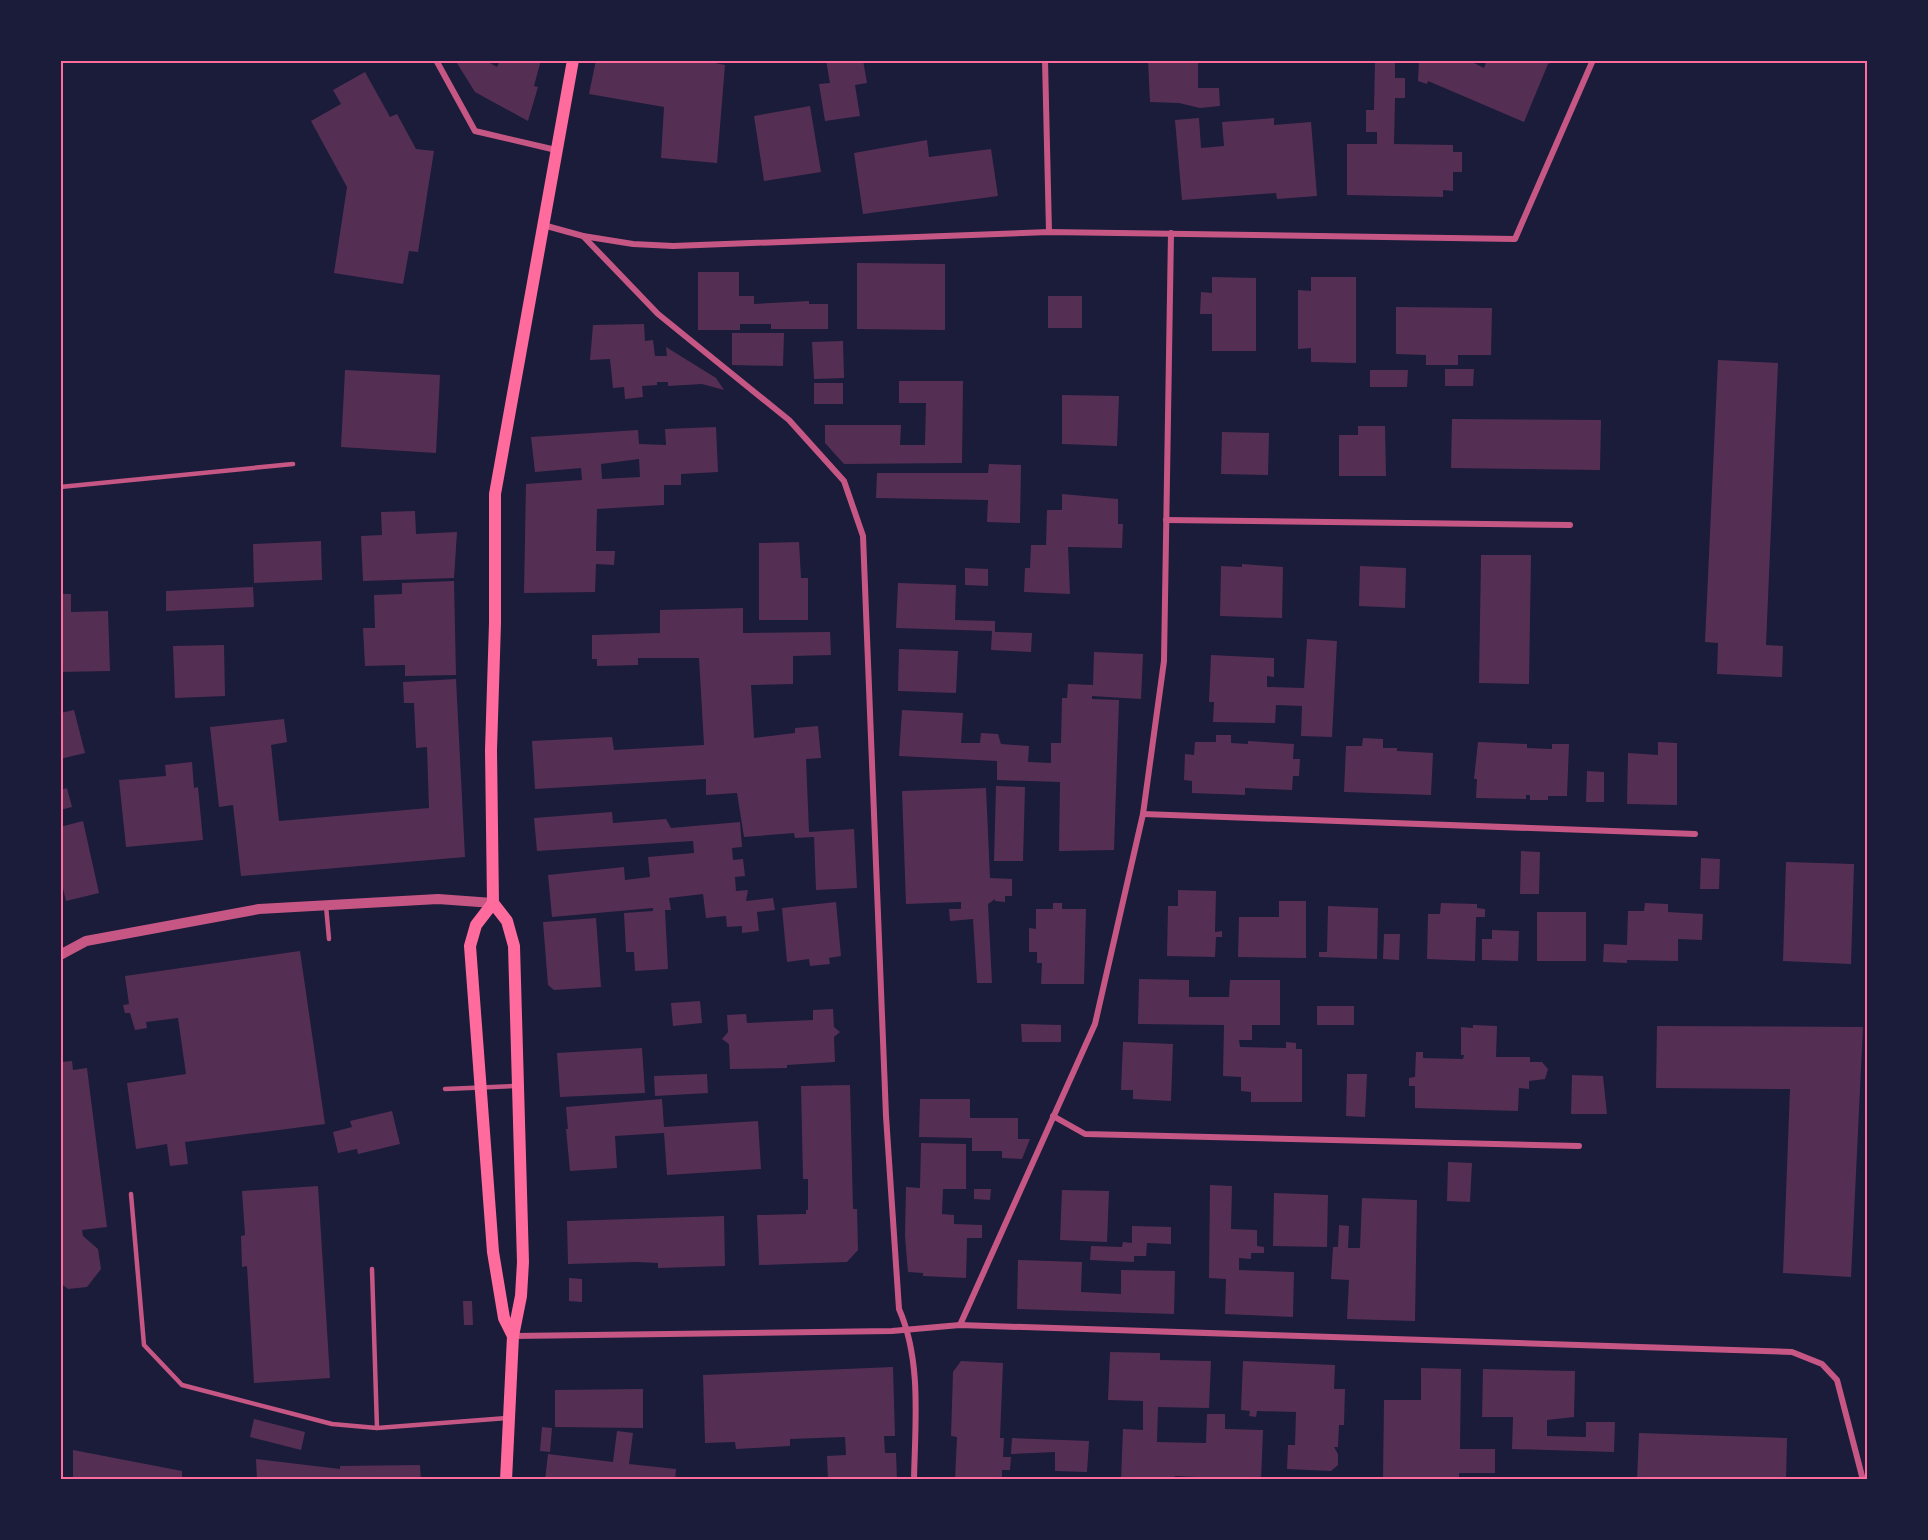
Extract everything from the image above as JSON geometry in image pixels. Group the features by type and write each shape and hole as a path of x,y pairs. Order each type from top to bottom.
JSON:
{"main road":[{"path":"507,1480 513,1336 521,1296 523,1262 514,946 507,921 493,903 491,750 495,622 495,494 573,60"},
{"path":"493,903 476,925 470,946 493,1252 504,1318 513,1336"}],"street":[{"path":"435,60 475,130 556,150"},
{"path":"1045,60 1049,232"},
{"path":"542,225 583,236 673,246 1049,232 1515,239 1593,60"},
{"path":"960,1325 1095,1024 1143,814 1164,661 1171,233"},
{"path":"583,236 658,314 789,420 844,481 863,536 886,1116 899,1309 908,1330 915,1381 914,1480"},
{"path":"1166,520 1570,525"},
{"path":"1143,814 1695,834"},
{"path":"60,955 86,941 259,909 438,899 493,903"},
{"path":"1053,1116 1085,1134 1579,1146"},
{"path":"513,1336 908,1330 960,1325 1792,1352 1822,1364 1837,1380 1863,1480"}],"lane":[{"path":"60,487 293,464"},
{"path":"326,904 329,939"},
{"path":"445,1089 518,1086"},
{"path":"131,1194 144,1345 182,1385 332,1424 377,1428 510,1418"},
{"path":"372,1269 377,1428"}],"building":[{"path":"455,60 485,60 497,67 500,60 541,60 534,86 538,87 528,121 475,92"},
{"path":"596,60 700,60 725,65 717,163 661,158 664,107 589,94"},
{"path":"826,60 863,60 867,83 855,85 860,116 825,121 819,84 830,83"},
{"path":"1148,60 1198,60 1198,88 1219,88 1220,106 1200,108 1179,103 1150,102"},
{"path":"1375,60 1395,60 1395,78 1405,78 1405,98 1395,98 1394,144 1453,145 1453,152 1462,152 1462,172 1453,172 1453,191 1443,190 1443,197 1347,195 1347,144 1377,144 1377,132 1366,132 1366,110 1374,110"},
{"path":"1419,60 1468,60 1484,68 1487,60 1556,60 1548,64 1524,122 1428,81 1427,84 1418,81"},
{"path":"365,72 390,117 397,114 416,149 434,151 418,252 409,251 403,284 334,273 347,187 311,121 341,104 333,90"},
{"path":"810,106 821,172 764,181 754,116"},
{"path":"1199,118 1201,148 1224,146 1222,122 1274,118 1274,125 1311,122 1317,196 1277,199 1276,193 1182,200 1175,120"},
{"path":"927,140 929,157 991,149 998,196 863,214 854,153"},
{"path":"857,263 945,264 945,330 857,329"},
{"path":"698,272 739,272 739,296 754,296 754,304 809,301 809,304 828,304 828,329 771,329 771,324 740,324 740,330 698,330"},
{"path":"1212,277 1256,278 1256,351 1212,351 1212,314 1200,314 1201,292 1212,293"},
{"path":"1311,277 1356,277 1356,363 1311,362 1311,348 1298,349 1298,290 1311,291"},
{"path":"1048,296 1082,296 1082,328 1048,328"},
{"path":"1396,307 1492,308 1491,355 1458,355 1458,365 1426,365 1426,355 1396,354"},
{"path":"644,324 645,341 653,340 655,356 667,356 666,347 716,378 724,390 702,384 668,386 668,382 657,382 657,385 642,386 643,397 625,399 624,387 613,388 610,359 590,360 593,325"},
{"path":"732,333 784,333 783,366 732,365"},
{"path":"843,341 844,378 814,379 812,342"},
{"path":"1718,360 1778,363 1766,645 1783,646 1782,677 1717,674 1718,643 1705,642"},
{"path":"1445,369 1474,369 1473,386 1445,386"},
{"path":"345,370 440,375 436,453 341,447"},
{"path":"1370,370 1408,370 1407,387 1370,387"},
{"path":"899,381 963,381 962,463 844,464 825,443 825,425 901,425 900,445 925,445 926,403 899,403"},
{"path":"814,383 843,383 843,404 814,404"},
{"path":"1062,395 1119,396 1117,446 1062,444"},
{"path":"1452,419 1601,420 1600,470 1451,468"},
{"path":"1358,426 1385,426 1386,476 1339,476 1339,435 1358,435"},
{"path":"716,427 718,472 681,474 681,485 664,485 664,505 597,509 596,551 615,551 614,565 596,564 595,592 524,593 526,484 582,480 581,468 535,472 531,437 638,430 639,444 666,445 665,429","holes":["639,459 640,477 602,479 601,464"]},
{"path":"1222,432 1269,433 1268,475 1221,474"},
{"path":"989,464 1021,465 1020,523 987,522 988,500 876,498 877,473 988,473"},
{"path":"1062,494 1118,499 1118,524 1123,524 1122,548 1068,547 1070,594 1024,592 1025,568 1030,568 1031,545 1046,545 1047,510 1062,510"},
{"path":"415,511 416,534 457,532 454,578 363,581 361,536 382,535 381,512"},
{"path":"321,541 322,580 254,583 253,544"},
{"path":"799,542 801,578 808,578 808,620 759,620 759,543"},
{"path":"1481,555 1531,555 1529,684 1479,683"},
{"path":"1242,564 1283,567 1282,618 1220,616 1221,566 1242,567"},
{"path":"1360,566 1406,568 1405,608 1359,606"},
{"path":"965,568 988,569 988,586 965,585"},
{"path":"454,581 456,675 405,676 405,665 365,666 363,628 375,628 374,595 402,594 402,583"},
{"path":"898,583 956,585 955,620 995,621 995,632 1032,633 1031,652 991,650 992,631 896,628"},
{"path":"253,587 254,607 166,611 166,591"},
{"path":"60,594 71,594 71,612 108,611 110,671 60,672"},
{"path":"743,608 743,633 830,632 831,655 793,656 793,684 751,685 754,738 795,733 795,728 818,726 821,758 806,759 809,832 854,829 857,888 816,890 814,837 795,838 794,833 744,837 737,793 706,795 706,779 535,789 532,741 612,737 614,750 704,745 699,658 638,658 638,665 597,666 597,659 592,659 592,635 660,633 660,610"},
{"path":"1307,639 1337,641 1332,737 1301,736 1302,706 1276,705 1275,723 1213,722 1214,702 1209,702 1211,655 1274,658 1274,677 1267,676 1267,687 1304,688"},
{"path":"224,645 225,696 175,698 173,646"},
{"path":"899,649 958,651 956,693 898,691"},
{"path":"1094,652 1143,654 1141,699 1092,696 1092,699 1119,700 1114,850 1059,851 1060,782 997,780 997,761 899,756 902,710 963,713 961,743 980,743 981,733 998,734 1001,744 1029,746 1028,762 1051,763 1051,743 1061,743 1062,698 1067,698 1068,684 1093,685"},
{"path":"456,679 465,857 241,876 233,805 219,807 210,727 284,719 287,742 271,745 279,821 429,808 427,747 416,748 414,703 404,703 403,682"},
{"path":"74,710 85,753 60,759 60,713"},
{"path":"1216,735 1231,735 1231,743 1248,744 1248,741 1294,744 1293,759 1300,759 1299,776 1293,776 1292,790 1245,788 1245,795 1192,793 1192,781 1184,780 1185,754 1194,755 1195,742 1216,742"},
{"path":"1363,738 1383,739 1383,748 1397,748 1397,751 1433,753 1431,795 1344,792 1346,746 1362,746"},
{"path":"1478,742 1527,744 1527,748 1552,749 1552,744 1569,744 1567,796 1548,796 1548,800 1530,800 1530,795 1526,795 1526,799 1476,798 1477,779 1474,779"},
{"path":"1658,742 1677,743 1677,805 1627,804 1628,753 1658,755"},
{"path":"192,762 194,788 198,787 203,840 126,847 119,780 166,776 165,765"},
{"path":"1587,771 1604,772 1604,802 1586,802"},
{"path":"996,786 1025,787 1023,861 994,861"},
{"path":"67,788 72,807 60,810 60,790"},
{"path":"986,788 990,878 1012,879 1012,896 1005,896 1005,902 995,901 995,899 988,904 992,983 977,983 973,919 950,921 949,909 961,909 961,902 906,904 902,791"},
{"path":"612,812 613,823 666,819 671,828 740,822 742,847 732,848 733,860 743,859 745,876 735,877 736,891 748,890 746,901 773,898 775,910 757,912 759,931 742,933 742,926 727,927 726,916 706,918 703,894 669,898 671,910 665,910 668,969 635,971 634,952 626,952 624,913 653,911 653,908 552,917 548,875 624,867 625,880 650,877 648,857 694,853 693,841 537,851 534,818"},
{"path":"83,821 99,893 66,901 60,876 60,827"},
{"path":"1521,851 1540,852 1539,894 1520,894"},
{"path":"1701,858 1720,859 1719,889 1700,889"},
{"path":"1786,862 1854,864 1851,964 1783,961"},
{"path":"1178,890 1216,891 1215,932 1222,931 1222,937 1216,937 1215,957 1167,956 1168,906 1178,906"},
{"path":"1279,901 1306,901 1306,958 1238,957 1239,917 1279,917"},
{"path":"836,902 841,956 829,958 830,964 810,966 809,959 787,962 782,908"},
{"path":"1053,903 1062,903 1062,909 1086,909 1084,984 1041,984 1042,963 1037,963 1037,952 1029,952 1029,928 1036,929 1036,909 1053,909"},
{"path":"1441,903 1477,904 1477,908 1485,909 1485,917 1476,917 1475,961 1427,959 1428,914 1440,914"},
{"path":"1645,903 1668,904 1668,912 1703,914 1702,940 1678,939 1678,961 1603,962 1604,944 1627,945 1628,911 1644,911"},
{"path":"1328,906 1378,908 1377,959 1319,957 1319,952 1327,952"},
{"path":"1537,912 1586,912 1586,961 1537,961"},
{"path":"596,918 601,987 554,990 548,985 543,922"},
{"path":"1492,930 1519,931 1518,961 1482,960 1482,939 1492,939"},
{"path":"1384,934 1400,934 1399,960 1383,959"},
{"path":"300,951 325,1124 185,1142 188,1164 170,1166 167,1144 136,1149 127,1083 186,1074 178,1018 146,1022 147,1028 135,1030 130,1013 125,1013 123,1005 129,1004 125,976"},
{"path":"1139,979 1189,980 1189,997 1229,997 1230,980 1280,980 1280,1025 1252,1025 1252,1040 1239,1040 1240,1047 1286,1048 1286,1042 1296,1043 1296,1049 1302,1049 1302,1102 1251,1102 1251,1092 1241,1091 1241,1077 1223,1076 1224,1025 1138,1024"},
{"path":"700,1001 702,1023 673,1026 671,1003"},
{"path":"1317,1006 1354,1006 1354,1025 1317,1025"},
{"path":"833,1009 834,1027 840,1032 834,1037 835,1062 787,1065 787,1068 730,1069 729,1044 722,1039 728,1032 727,1015 746,1014 747,1023 813,1020 813,1010"},
{"path":"1021,1024 1061,1025 1061,1042 1022,1042"},
{"path":"1473,1025 1497,1026 1496,1057 1530,1057 1530,1062 1542,1062 1548,1069 1545,1079 1529,1081 1529,1089 1519,1088 1518,1111 1415,1108 1415,1086 1409,1086 1409,1078 1415,1077 1416,1052 1423,1052 1423,1058 1463,1059 1461,1027 1473,1028"},
{"path":"1657,1026 1863,1027 1851,1277 1783,1273 1790,1089 1656,1088"},
{"path":"1123,1042 1173,1044 1171,1101 1133,1099 1133,1090 1121,1090"},
{"path":"642,1048 645,1093 560,1097 557,1053"},
{"path":"72,1061 73,1070 87,1068 107,1227 82,1230 83,1236 98,1249 101,1269 87,1287 68,1289 60,1283 60,1062"},
{"path":"707,1074 708,1093 655,1096 654,1076"},
{"path":"1347,1074 1367,1074 1365,1117 1346,1116"},
{"path":"1572,1075 1603,1076 1607,1114 1571,1114"},
{"path":"850,1085 853,1209 857,1209 858,1250 847,1262 759,1265 757,1215 806,1214 808,1210 808,1179 803,1179 801,1086"},
{"path":"662,1099 664,1127 758,1121 761,1169 667,1175 664,1133 615,1136 617,1168 570,1171 566,1107"},
{"path":"920,1099 970,1099 970,1118 1018,1118 1018,1139 1030,1139 1022,1159 1002,1158 1002,1151 972,1151 972,1138 919,1137"},
{"path":"392,1111 400,1144 358,1154 357,1149 338,1153 333,1132 352,1127 350,1121"},
{"path":"921,1143 966,1144 966,1189 943,1189 942,1214 954,1215 954,1224 982,1225 982,1238 967,1238 966,1278 923,1276 923,1273 908,1272 905,1236 906,1187 920,1188"},
{"path":"1448,1162 1472,1163 1470,1202 1447,1201"},
{"path":"1210,1185 1232,1186 1231,1229 1257,1230 1257,1246 1264,1247 1264,1253 1251,1253 1251,1259 1239,1258 1239,1270 1294,1272 1293,1317 1225,1314 1226,1279 1209,1278"},
{"path":"318,1186 330,1378 254,1383 247,1266 242,1267 241,1236 245,1235 242,1191"},
{"path":"974,1189 991,1189 990,1200 974,1199"},
{"path":"1062,1190 1109,1191 1107,1242 1060,1240"},
{"path":"1274,1193 1328,1195 1327,1247 1273,1246"},
{"path":"1362,1198 1417,1200 1415,1321 1347,1319 1349,1280 1331,1279 1333,1247 1338,1247 1339,1225 1349,1226 1348,1248 1360,1248"},
{"path":"724,1216 725,1266 658,1268 658,1263 637,1262 568,1264 567,1221"},
{"path":"1132,1226 1171,1227 1171,1244 1147,1243 1146,1256 1134,1256 1134,1262 1090,1260 1091,1246 1122,1247 1123,1242 1132,1243"},
{"path":"1018,1260 1082,1262 1081,1292 1121,1294 1121,1270 1175,1271 1174,1314 1017,1309"},
{"path":"569,1278 582,1279 582,1302 569,1301"},
{"path":"463,1301 472,1301 473,1325 464,1325"},
{"path":"1110,1352 1160,1353 1160,1360 1211,1361 1209,1408 1158,1407 1157,1442 1206,1443 1207,1414 1225,1414 1225,1429 1263,1430 1261,1480 1175,1476 1174,1480 1121,1480 1123,1429 1143,1430 1143,1401 1108,1400"},
{"path":"961,1361 1003,1363 1000,1438 1004,1438 1003,1457 1011,1457 1010,1470 1002,1470 1002,1480 955,1480 957,1437 951,1436 953,1372"},
{"path":"1243,1361 1335,1365 1334,1389 1345,1389 1344,1425 1339,1425 1338,1447 1334,1447 1338,1454 1338,1465 1331,1471 1287,1469 1288,1445 1295,1445 1296,1412 1257,1411 1256,1417 1249,1416 1250,1411 1241,1410"},
{"path":"893,1367 895,1436 884,1436 885,1453 896,1453 897,1480 828,1480 827,1456 846,1455 845,1437 790,1439 790,1446 736,1449 735,1442 705,1443 703,1375"},
{"path":"1421,1368 1461,1369 1460,1449 1495,1449 1495,1473 1459,1473 1459,1480 1383,1479 1384,1400 1421,1400"},
{"path":"1483,1369 1575,1371 1574,1417 1547,1420 1547,1436 1586,1437 1586,1422 1615,1422 1614,1452 1512,1449 1513,1417 1482,1417"},
{"path":"643,1389 643,1428 555,1427 555,1390"},
{"path":"254,1419 305,1432 301,1450 250,1437"},
{"path":"542,1427 552,1428 550,1452 540,1451"},
{"path":"617,1431 633,1433 629,1464 676,1469 675,1480 545,1480 548,1454 613,1462"},
{"path":"1639,1433 1787,1438 1786,1480 1637,1480"},
{"path":"1012,1438 1089,1441 1087,1472 1055,1471 1055,1452 1011,1454"},
{"path":"73,1450 182,1471 182,1480 73,1480"},
{"path":"256,1459 340,1469 340,1466 420,1465 421,1480 257,1480"}]}
